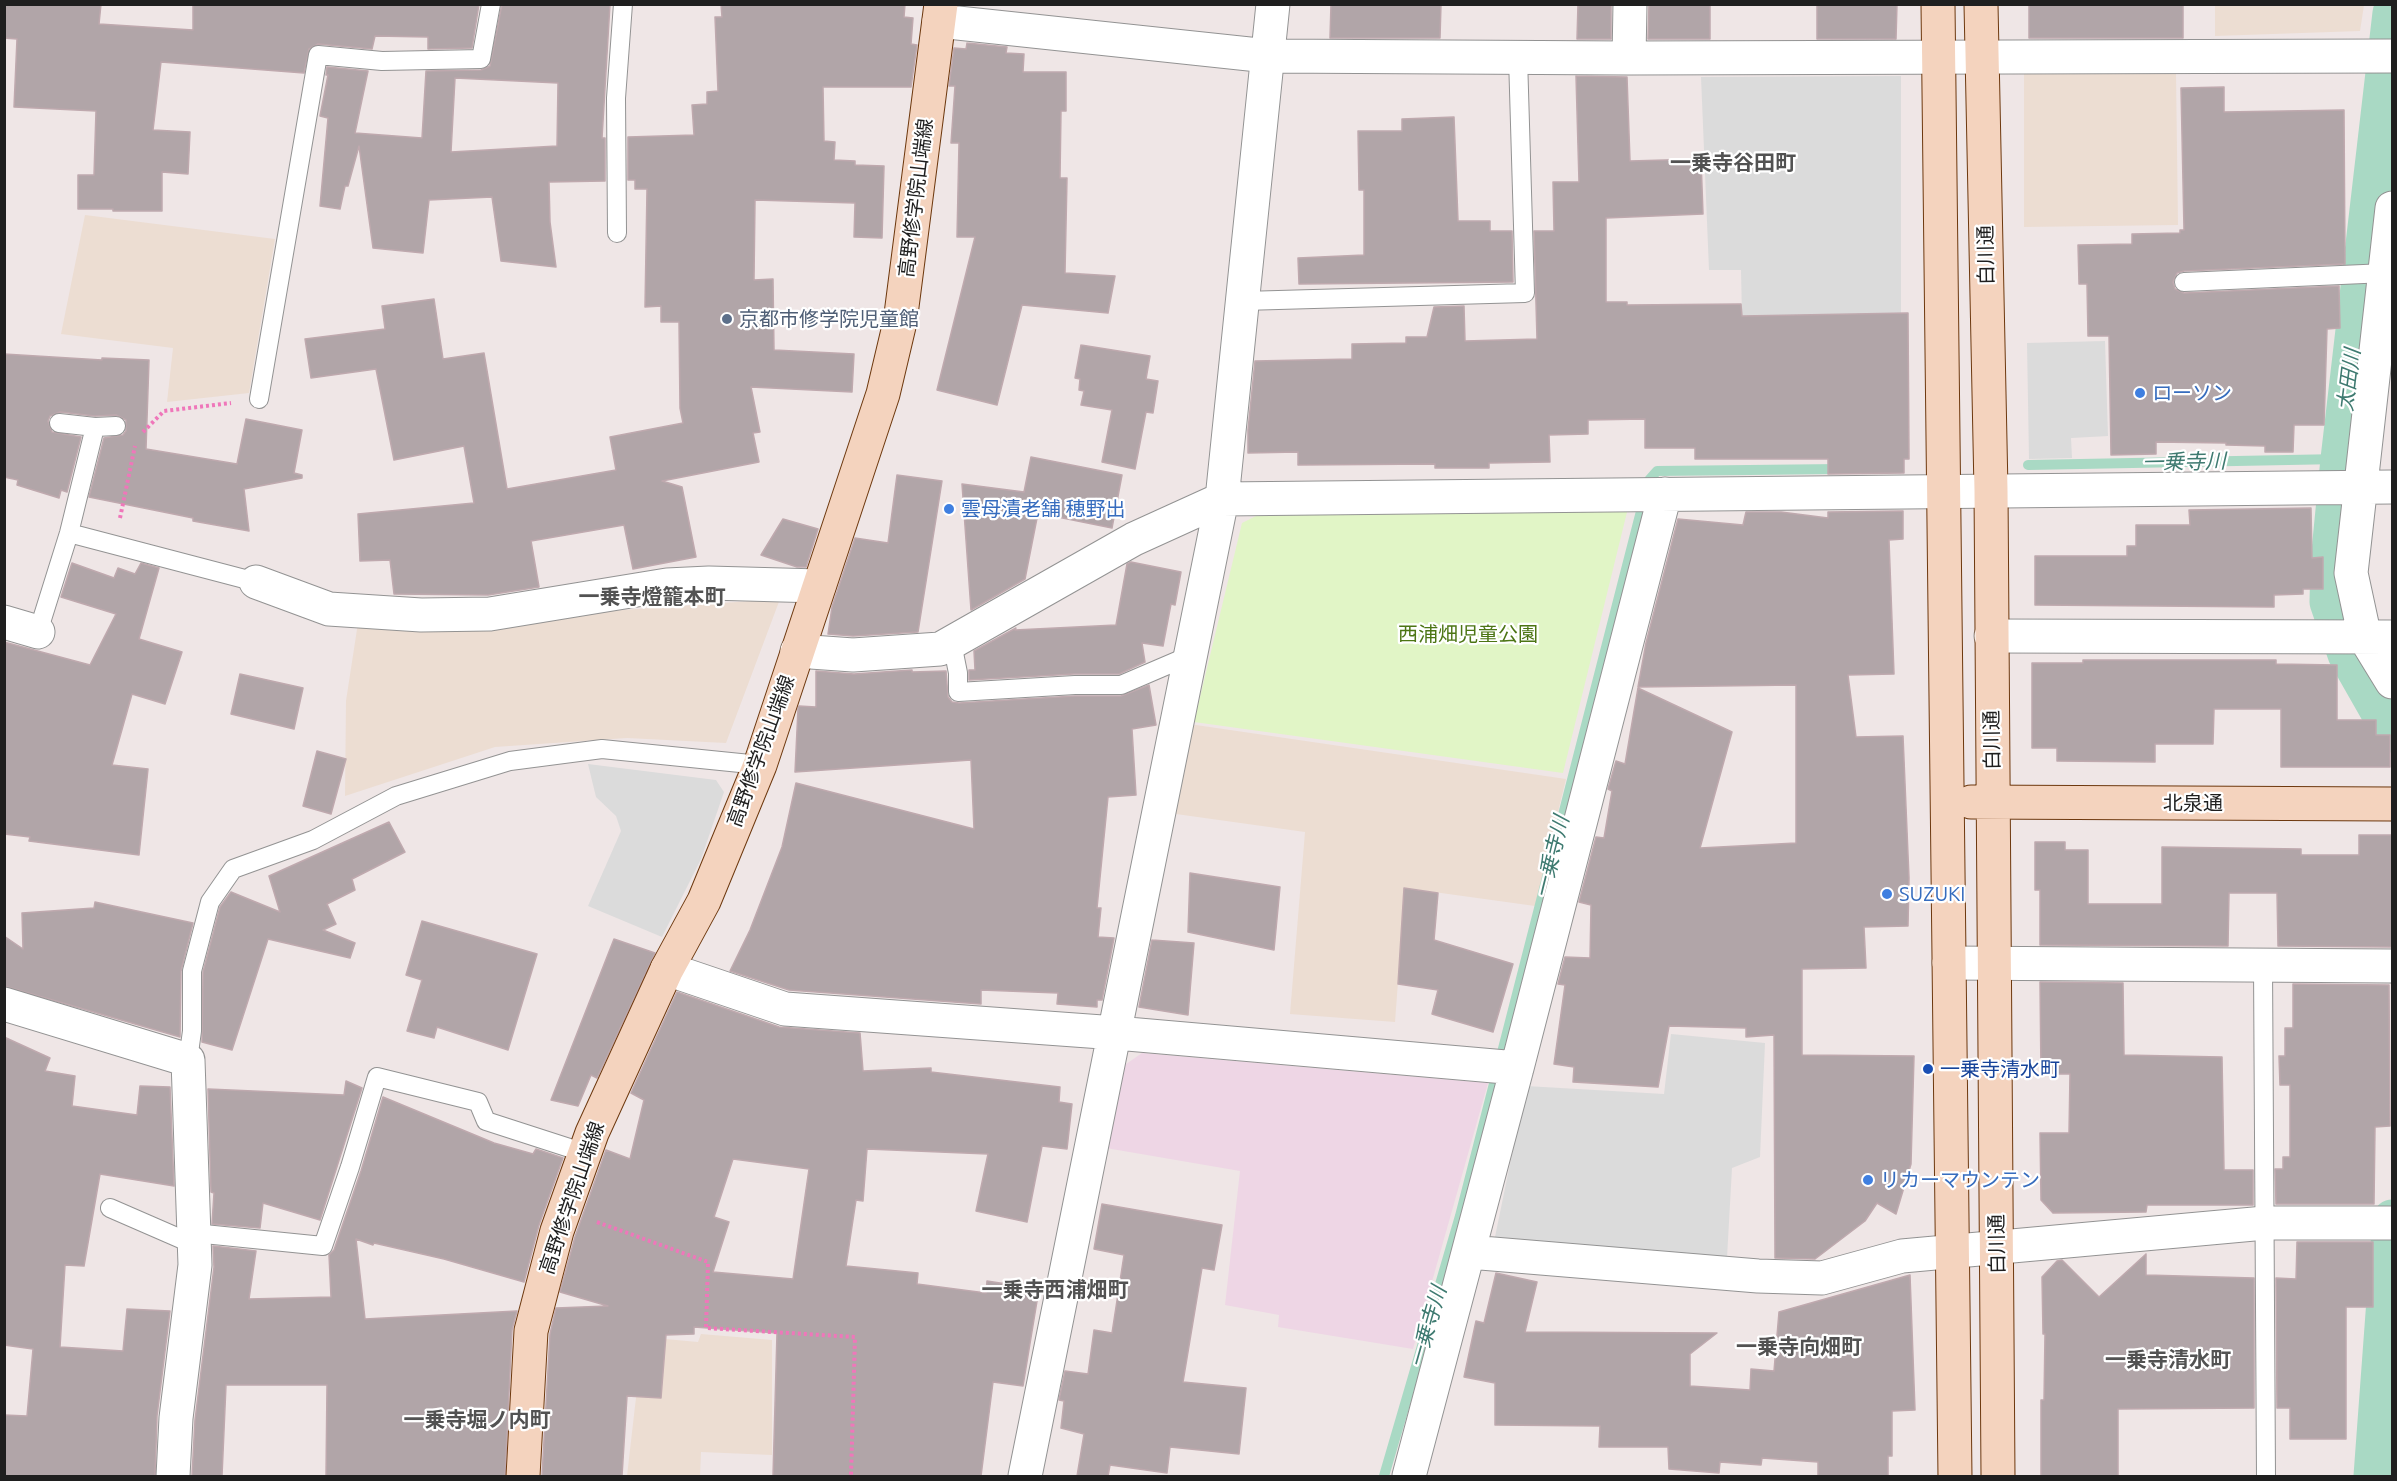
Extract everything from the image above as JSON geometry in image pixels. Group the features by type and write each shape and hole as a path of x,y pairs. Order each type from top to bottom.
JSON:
{"street":[{"path":"1025,1476 1222,499 1273,4"},
{"path":"1629,58 1630,4"},
{"path":"1938,4 1955,1476"},
{"name":"白川通","path":"1981,4 1991,490 1998,1476"},
{"path":"940,13 1268,56 2384,57"},
{"name":"高野修学院山端線","path":"523,1476 531,1331 557,1231 592,1133 667,969 704,901 760,765 884,393 900,322 940,13"},
{"path":"2392,208 2386,273 2357,487 2351,573 2359,637 2392,682"},
{"path":"797,651 853,655 940,649 1134,539 1222,499 2357,487"},
{"path":"1409,1476 1665,494"},
{"path":"256,582 329,609 421,615 490,614 667,585 709,582 819,586"},
{"path":"4,622 38,632"},
{"path":"1991,636 2359,637"},
{"name":"北泉通","path":"1948,802 2392,804"},
{"path":"1949,963 2392,966"},
{"path":"667,969 784,1009 1116,1033 1517,1068"},
{"path":"4,1004 188,1060 195,1265 176,1419 173,1476"},
{"path":"1469,1252 1758,1276 1822,1278 1902,1256 2265,1223 2385,1223"}],"lane":[{"path":"259,399 318,55 382,61 481,59 491,4"},
{"path":"618,233 616,98 623,4"},
{"path":"1243,301 1525,293 1518,57"},
{"path":"2184,282 2386,273"},
{"path":"59,423 94,427 116,426"},
{"path":"38,632 69,533 94,427"},
{"path":"69,533 256,582"},
{"path":"952,643 958,673 958,692 1121,685 1191,655"},
{"path":"188,1060 192,1031 192,971 210,902 233,869 313,840 396,796 510,761 602,748 760,765"},
{"path":"2263,965 2266,1476"},
{"path":"110,1208 194,1239 322,1246 350,1167 377,1077 478,1102 486,1121 585,1153"}],"path":[{"path":"115,545 136,439 164,411 259,399"},
{"path":"565,1210 708,1262 706,1328 855,1337 851,1476"}],"shaded area":[{"path":"2215,4 2364,5 2360,31 2215,36"},
{"path":"2024,72 2176,73 2178,225 2024,227"},
{"path":"1901,76 1901,313 1742,316 1741,270 1709,270 1701,77"},
{"path":"85,215 275,239 249,393 167,402 173,348 61,334"},
{"path":"2105,341 2108,436 2071,438 2072,458 2029,459 2027,343"},
{"path":"780,599 726,743 627,738 495,747 345,796 346,701 358,623 473,631 609,611"},
{"path":"1189,724 1566,779 1535,906 1405,888 1395,1022 1290,1014 1305,832 1176,814"},
{"path":"588,764 716,780 724,792 701,859 662,937 588,906 621,831 616,816 596,797"},
{"path":"1671,1034 1765,1043 1760,1157 1732,1168 1727,1258 1495,1237 1526,1086 1664,1094"},
{"path":"1142,1053 1488,1083 1413,1349 1278,1327 1279,1315 1225,1305 1240,1171 1106,1148 1119,1069"},
{"path":"701,1334 772,1340 772,1455 701,1452 700,1476 627,1476 643,1337 698,1342"}],"green space":[{"name":"西浦畑児童公園","path":"1629,504 1563,773 1194,722 1242,523 1258,515"}],"building":[{"path":"4,4 101,4 99,24 193,30 193,4 479,4 472,48 428,49 428,37 375,36 372,49 318,44 309,49 304,73 161,62 153,130 190,132 188,174 162,172 162,211 113,211 113,209 78,209 78,175 94,175 96,111 14,107 17,39 4,38"},
{"path":"502,4 610,4 602,138 605,138 605,181 549,182 550,222 556,267 501,261 492,197 429,200 423,253 373,248 359,146 348,186 345,186 340,209 320,206 328,118 320,116 328,75 326,75 327,67 368,71 355,133 422,138 426,71 481,70 490,66","holes":["455,78 558,83 557,146 451,152"]},
{"path":"721,4 905,4 904,17 913,18 911,44 917,45 911,87 823,87 824,141 835,142 834,160 855,161 855,165 884,166 882,238 854,237 855,203 755,200 754,280 773,279 774,350 854,354 852,392 751,387 760,432 753,433 759,462 662,481 682,487 696,557 633,569 624,525 531,541 539,587 488,595 394,594 390,560 360,561 358,514 474,503 464,446 394,460 376,369 311,378 305,339 385,329 382,306 434,299 443,359 484,353 507,489 616,470 610,437 683,423 680,408 679,322 661,322 661,306 645,307 647,189 635,189 635,180 628,180 628,137 694,135 692,105 707,104 707,92 718,91 715,17 722,17"},
{"path":"1331,4 1441,4 1440,38 1330,38"},
{"path":"1578,4 1611,4 1611,39 1577,39"},
{"path":"1649,4 1710,4 1710,39 1648,39"},
{"path":"1817,4 1897,4 1896,39 1817,39"},
{"path":"2029,4 2183,4 2183,38 2029,38"},
{"path":"967,43 1007,47 1006,53 1024,54 1023,72 1066,72 1066,111 1061,111 1060,178 1067,178 1065,273 1115,276 1108,313 1022,305 997,405 937,390 975,237 957,237 959,143 951,143 955,86 949,86 954,48 966,49"},
{"path":"1576,76 1627,77 1630,161 1701,159 1703,214 1606,218 1606,302 1627,302 1627,305 1741,304 1742,316 1908,313 1909,459 1904,459 1904,473 1828,474 1828,459 1695,459 1695,448 1645,448 1645,419 1588,420 1588,434 1549,435 1550,462 1489,463 1489,468 1435,468 1435,464 1298,465 1298,452 1248,453 1255,361 1352,359 1352,344 1406,343 1406,337 1427,337 1434,307 1464,306 1465,341 1537,339 1534,231 1554,231 1553,182 1579,182"},
{"path":"2224,87 2224,112 2344,110 2345,264 2184,271 2177,273 2173,282 2175,289 2184,293 2339,286 2340,328 2327,329 2324,425 2294,425 2293,452 2265,452 2265,446 2226,445 2226,443 2156,442 2156,454 2111,455 2109,336 2088,336 2087,284 2079,284 2078,245 2132,244 2132,234 2180,233 2180,230 2184,230 2181,88"},
{"path":"1454,117 1458,221 1490,221 1490,231 1512,231 1513,282 1299,284 1298,258 1364,255 1364,190 1359,190 1358,131 1402,131 1402,119"},
{"path":"1081,345 1150,356 1146,379 1158,381 1153,413 1146,412 1135,469 1102,462 1112,410 1081,405 1084,391 1079,390 1080,379 1075,378"},
{"path":"4,354 102,360 102,358 149,360 146,449 237,464 246,419 302,430 294,473 302,475 302,478 244,489 249,531 193,521 193,518 89,497 104,438 123,435 126,431 126,420 116,415 95,416 60,412 50,416 48,421 52,432 81,437 67,492 61,490 59,498 17,485 18,480 4,477"},
{"path":"1031,457 1122,475 1112,528 1038,513 1025,579 971,610 962,484 1024,492"},
{"path":"897,475 942,481 918,632 853,636 828,634 832,607 855,538 888,543"},
{"path":"2311,508 2312,558 2323,557 2323,589 2303,589 2303,594 2274,595 2274,607 2035,605 2035,556 2127,556 2127,546 2136,546 2136,525 2190,525 2189,510"},
{"path":"1903,511 1903,539 1889,540 1894,674 1848,675 1856,737 1903,736 1909,878 1908,926 1864,927 1866,968 1802,969 1802,1055 1914,1056 1911,1164 1896,1214 1877,1203 1865,1221 1815,1259 1775,1258 1774,1035 1746,1037 1746,1028 1669,1026 1658,1087 1573,1082 1574,1067 1554,1064 1565,985 1558,984 1565,957 1590,958 1591,905 1579,902 1596,837 1604,838 1612,791 1608,789 1616,761 1625,764 1638,688 1732,732 1700,848 1796,843 1796,685 1638,687 1646,643 1678,519 1743,525 1746,512 1781,512 1828,518 1828,512"},
{"path":"783,519 818,529 806,567 797,567 761,555"},
{"path":"1131,562 1181,572 1175,605 1171,604 1163,646 1142,643 1145,662 1119,674 969,680 969,670 975,670 974,651 1016,628 1015,630 1116,625 1127,564"},
{"path":"72,563 114,578 118,568 135,574 141,563 159,568 139,639 182,652 165,704 132,694 112,765 148,769 139,855 29,841 30,837 4,834 4,642 90,665 116,614 61,597"},
{"path":"2083,660 2276,660 2276,664 2337,665 2337,720 2376,720 2376,735 2390,735 2390,767 2281,767 2281,709 2214,709 2213,744 2155,744 2155,762 2057,761 2057,748 2032,748 2032,663 2083,663"},
{"path":"912,670 912,672 946,671 948,697 952,702 959,703 1075,696 1121,696 1149,685 1156,725 1132,729 1136,795 1108,797 1097,908 1101,908 1098,937 1114,938 1102,1000 1097,1000 1097,1007 1057,1004 1058,993 981,990 981,1004 789,990 730,971 750,930 782,847 796,783 974,829 971,760 795,772 798,709 799,706 816,707 816,671 854,674"},
{"path":"240,674 303,688 294,729 231,714"},
{"path":"317,751 346,759 331,814 303,806"},
{"path":"389,822 405,852 352,879 355,890 327,904 336,924 323,930 355,943 350,958 268,939 232,1050 202,1042 203,972 220,907 231,892 280,912 269,876"},
{"path":"2359,835 2392,835 2392,947 2278,946 2277,893 2229,893 2228,946 2040,945 2040,890 2035,890 2035,842 2065,842 2065,850 2088,850 2088,904 2162,904 2162,847 2301,849 2301,855 2359,855"},
{"path":"1190,873 1280,887 1274,950 1188,932"},
{"path":"1404,888 1438,893 1434,940 1513,964 1493,1032 1432,1014 1438,990 1398,984"},
{"path":"95,902 193,923 181,971 180,1037 4,986 4,936 23,949 22,913 94,908"},
{"path":"422,921 537,954 508,1050 437,1027 434,1038 407,1031 422,980 406,975"},
{"path":"614,939 655,953 597,1078 591,1075 578,1106 551,1100"},
{"path":"1152,940 1194,943 1188,1015 1139,1007"},
{"path":"2040,982 2123,983 2124,1055 2222,1057 2224,1170 2253,1170 2253,1205 2147,1205 2146,1212 2053,1213 2041,1200 2040,1133 2069,1133 2070,1074 2041,1074"},
{"path":"2293,984 2389,985 2390,1126 2375,1127 2374,1204 2276,1204 2275,1169 2283,1169 2283,1157 2290,1157 2290,1085 2280,1085 2279,1056 2285,1056 2285,1028 2293,1028"},
{"path":"677,992 779,1027 860,1033 863,1071 931,1068 931,1072 1060,1087 1059,1102 1072,1104 1067,1149 1042,1146 1027,1222 976,1211 988,1154 867,1149 863,1201 856,1200 846,1266 918,1273 917,1284 986,1293 987,1281 1039,1289 1023,1386 993,1382 981,1476 773,1476 777,1333 694,1327 694,1334 666,1335 661,1398 627,1396 622,1476 542,1476 550,1334 556,1308 608,1306 560,1292 575,1237 606,1150 630,1159 644,1100 631,1093","holes":["733,1159 809,1169 793,1279 713,1272 729,1222 714,1217"]},
{"path":"4,1037 50,1058 45,1071 75,1076 72,1106 137,1115 140,1086 170,1087 174,1186 100,1174 84,1266 65,1265 60,1347 123,1351 127,1309 170,1311 157,1416 155,1476 4,1476 4,1415 27,1416 33,1349 4,1345"},
{"path":"346,1081 362,1088 320,1220 263,1203 260,1228 212,1224 214,1193 211,1192 208,1089 344,1095"},
{"path":"383,1097 494,1143 533,1154 536,1149 563,1158 539,1225 524,1282 444,1259 374,1243 373,1245 356,1239 365,1319 517,1311 512,1330 505,1476 326,1476 327,1385 226,1385 222,1476 192,1476 195,1420 214,1267 213,1246 256,1251 249,1299 331,1297 329,1255 334,1250 361,1171"},
{"path":"1102,1204 1222,1225 1214,1270 1202,1268 1183,1382 1246,1388 1239,1454 1170,1447 1167,1473 1110,1465 1108,1476 1077,1476 1084,1434 1061,1428 1064,1401 1059,1400 1065,1371 1088,1374 1094,1330 1112,1333 1124,1255 1094,1249"},
{"path":"2297,1242 2373,1242 2373,1307 2346,1307 2346,1439 2290,1439 2290,1408 2277,1408 2276,1278 2296,1279"},
{"path":"2146,1254 2146,1275 2254,1278 2254,1408 2118,1409 2118,1476 2041,1476 2041,1400 2044,1400 2045,1334 2043,1334 2042,1277 2057,1261 2062,1260 2099,1297"},
{"path":"1496,1273 1537,1282 1525,1332 1717,1333 1690,1354 1690,1386 1750,1390 1751,1369 1774,1371 1779,1312 1910,1275 1915,1410 1892,1411 1892,1456 1888,1456 1888,1476 1818,1476 1818,1462 1762,1458 1761,1465 1720,1462 1719,1473 1669,1469 1668,1447 1599,1447 1600,1426 1495,1425 1495,1383 1464,1377 1476,1321 1484,1323"}],"waterway":[{"name":"太田川","path":"2392,13 2340,459 2330,562 2329,602 2347,654 2392,733"},
{"name":"一乗寺川","path":"2028,465 2340,459"},
{"name":"一乗寺川","path":"1384,1476 1460,1216 1649,480 1657,471 1840,469"},
{"name":"太田川","path":"2373,1476 2392,1219"}],"place":[{"name":"京都市修学院児童館","path":"727,319"},
{"name":"ローソン","path":"2140,393"},
{"name":"雲母漬老舗 穂野出","path":"949,509"},
{"name":"SUZUKI","path":"1887,894"},
{"name":"一乗寺清水町","path":"1928,1069"},
{"name":"リカーマウンテン","path":"1868,1180"}],"district":[{"name":"一乗寺谷田町","path":"1733,163"},
{"name":"一乗寺燈籠本町","path":"652,597"},
{"name":"一乗寺西浦畑町","path":"1055,1290"},
{"name":"一乗寺向畑町","path":"1799,1347"},
{"name":"一乗寺清水町","path":"2168,1360"},
{"name":"一乗寺堀ノ内町","path":"477,1420"}]}
